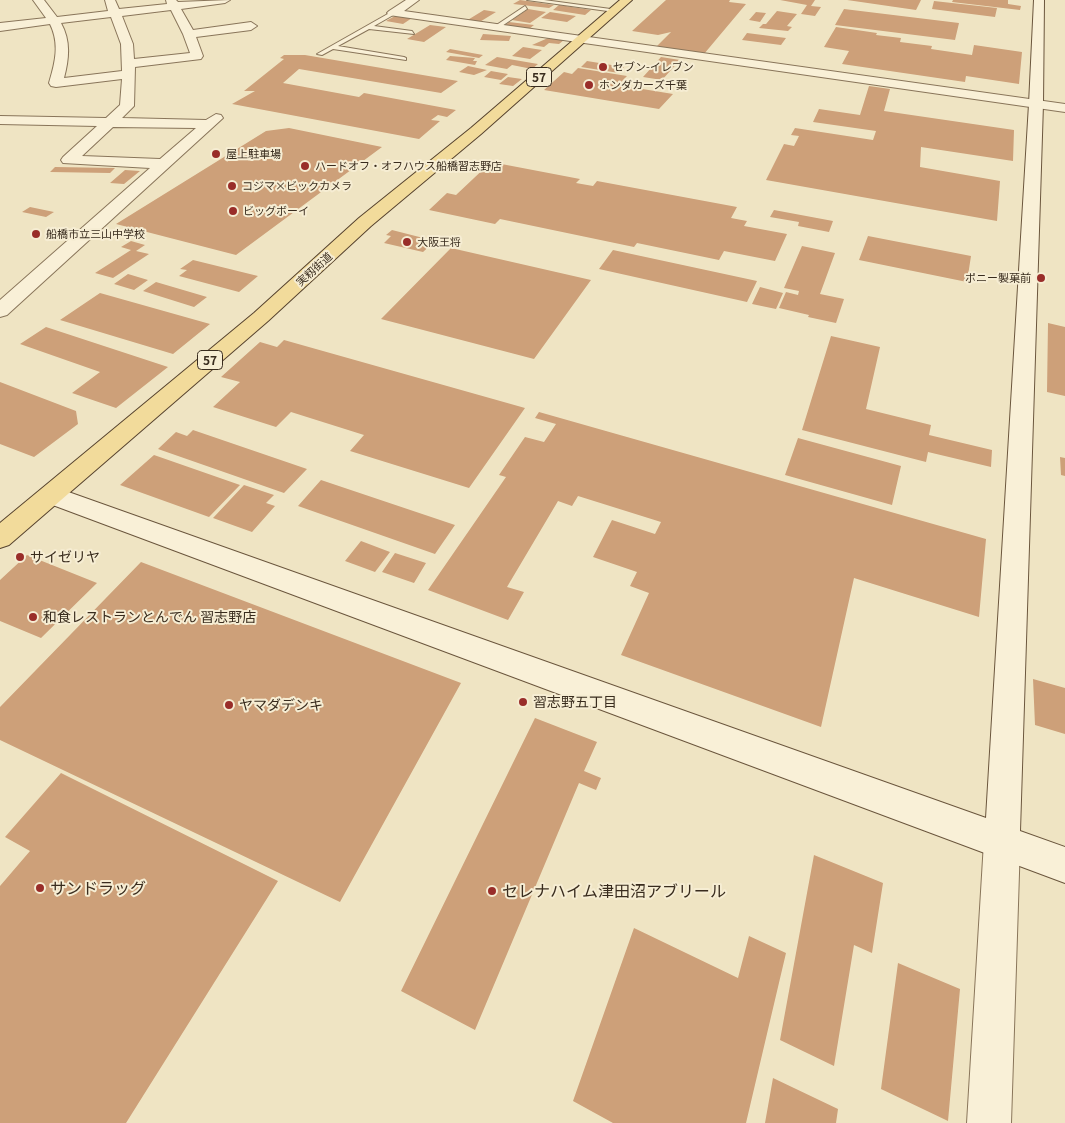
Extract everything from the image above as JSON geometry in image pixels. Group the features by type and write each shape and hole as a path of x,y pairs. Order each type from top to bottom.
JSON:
{"main road":[{"name":"実籾街道","path":"0,538 246,330 366,222 627,0"}],"street":[{"path":"38,0 55,20 63,40 61,65 56,83 197,56 189,34 173,3"},
{"path":"0,27 55,20 112,7 225,0"},
{"path":"393,13 414,0"},
{"path":"989,1123 1036,104 1039,0"},
{"path":"112,7 126,44 128,69 127,106 112,122 68,160 164,164"},
{"path":"189,34 252,31 236,7"},
{"path":"393,13 1065,108"},
{"path":"110,92 128,91"},
{"path":"56,96 74,95"},
{"path":"0,311 221,114"},
{"path":"0,120 209,124"},
{"path":"51,495 1065,865"}],"lane":[{"path":"530,0 615,10"},
{"path":"497,28 525,8"},
{"path":"320,54 393,13"},
{"path":"369,27 412,34"},
{"path":"332,47 404,59"}],"building":[{"path":"520,0 554,5 549,8 513,4"},
{"path":"666,0 730,0 729,2 746,4 704,54 656,47 671,32 658,35 632,31"},
{"path":"780,0 815,0 811,6 821,7 815,16 801,14 807,5"},
{"path":"847,0 921,0 916,10"},
{"path":"953,0 1008,0 1008,4 1021,6 1020,10 952,2"},
{"path":"934,1 997,8 995,17 932,9"},
{"path":"559,5 591,10 585,15 553,10"},
{"path":"528,9 546,12 530,23 512,20"},
{"path":"844,9 959,23 955,40 835,25"},
{"path":"484,10 496,12 478,23 466,21"},
{"path":"777,11 797,14 787,26 792,27 788,31 759,28 766,24"},
{"path":"550,12 576,16 567,22 541,18"},
{"path":"756,12 766,13 760,22 749,20"},
{"path":"395,16 412,18 403,24 386,21"},
{"path":"509,22 534,25 529,29 504,26"},
{"path":"430,25 446,27 424,42 407,39"},
{"path":"836,27 901,38 900,42 932,46 931,49 972,55 974,45 1022,52 1019,84 966,76 965,82 842,64 849,51 824,47"},
{"path":"747,33 786,38 781,45 742,40"},
{"path":"483,34 511,36 509,41 480,40"},
{"path":"548,38 564,40 559,44 549,43 544,47 532,45"},
{"path":"523,47 542,50 530,59 512,56"},
{"path":"450,49 483,55 479,58 446,52"},
{"path":"284,55 305,55 458,81 441,93 299,69 283,83 359,97 364,93 456,110 447,117 438,115 431,120 440,121 419,139 232,104 255,91 244,91 284,59 280,58"},
{"path":"450,56 475,58 473,61 477,61 475,65 446,60"},
{"path":"497,57 538,64 532,69 512,65 507,69 485,65"},
{"path":"661,57 680,60 662,80 643,77"},
{"path":"587,61 624,67 619,73 581,67"},
{"path":"468,66 487,70 474,75 459,72"},
{"path":"578,68 627,76 618,85 673,94 659,109 544,90 564,72 572,74"},
{"path":"491,71 508,74 501,80 484,77"},
{"path":"508,77 522,79 513,86 499,84"},
{"path":"869,86 890,89 884,111 1014,130 1013,161 921,147 920,167 1000,181 997,221 766,180 784,144 794,146 799,136 791,135 795,128 873,140 876,131 813,122 819,109 860,115"},
{"path":"289,128 382,147 236,255 116,224 266,131"},
{"path":"491,162 580,179 576,183 593,186 597,181 737,207 731,218 747,221 744,226 787,234 775,261 724,251 719,260 637,243 634,247 500,219 495,224 429,210 447,193 456,195"},
{"path":"55,167 115,168 110,173 50,172"},
{"path":"125,170 140,171 124,184 110,183"},
{"path":"30,207 54,212 46,217 22,212"},
{"path":"774,210 833,221 829,232 798,226 799,222 770,217"},
{"path":"392,230 435,241 423,252 384,243 391,236 386,235"},
{"path":"868,236 971,256 967,282 859,260"},
{"path":"131,241 145,245 136,251 149,254 113,278 95,273 131,250 121,247"},
{"path":"802,246 835,253 820,294 844,299 836,323 779,308 786,292 798,295 799,291 784,288"},
{"path":"451,248 591,280 534,359 381,319"},
{"path":"613,250 757,281 747,302 599,269"},
{"path":"193,260 258,276 239,292 179,276 187,270 180,269"},
{"path":"128,274 148,280 134,290 114,284"},
{"path":"156,282 207,297 194,307 143,291"},
{"path":"760,287 783,293 776,309 752,304"},
{"path":"100,293 210,324 173,354 60,320"},
{"path":"1048,323 1065,327 1065,396 1047,392"},
{"path":"46,327 168,367 116,408 72,393 100,372 20,344"},
{"path":"831,336 880,347 866,409 931,425 929,435 992,450 991,467 928,452 926,462 802,430"},
{"path":"284,340 525,408 469,488 350,451 364,435 291,412 276,427 213,407 240,382 221,377 260,342 277,347"},
{"path":"0,382 76,411 78,424 34,457 0,444"},
{"path":"539,412 986,539 979,617 854,578 821,727 621,655 649,593 630,586 637,572 593,557 612,520 655,534 661,522 578,496 572,506 558,501 507,587 524,592 508,620 428,590 506,477 499,475 525,437 544,442 556,424 535,418"},
{"path":"193,430 307,469 284,493 158,449 176,432 187,436"},
{"path":"798,438 901,466 892,505 785,475"},
{"path":"154,455 240,485 209,517 120,485"},
{"path":"1060,457 1065,458 1065,476 1061,475"},
{"path":"321,480 455,525 435,554 298,506"},
{"path":"244,485 274,495 266,503 275,506 252,532 213,518"},
{"path":"361,541 390,552 375,572 345,561"},
{"path":"395,553 426,563 414,583 382,572"},
{"path":"27,555 97,583 41,638 0,621 0,580"},
{"path":"141,562 461,683 340,902 0,740 0,707"},
{"path":"1033,679 1065,688 1065,734 1035,725"},
{"name":"セレナハイム津田沼アブリール","path":"535,718 597,742 584,771 601,778 596,790 579,783 475,1030 401,991"},
{"path":"61,773 278,881 126,1123 0,1123 0,886 30,851 5,837"},
{"path":"814,855 883,883 872,953 854,945 834,1066 780,1040"},
{"path":"634,928 738,978 749,936 786,953 746,1123 613,1123 573,1101"},
{"path":"898,963 960,989 948,1121 881,1089"},
{"path":"773,1078 838,1109 836,1123 765,1123"}],"place":[{"name":"セブン-イレブン","path":"603,67"},
{"name":"ホンダカーズ千葉","path":"589,85"},
{"name":"屋上駐車場","path":"216,154"},
{"name":"ハードオフ・オフハウス船橋習志野店","path":"305,166"},
{"name":"コジマ×ビックカメラ","path":"232,186"},
{"name":"ビッグボーイ","path":"233,211"},
{"name":"船橋市立三山中学校","path":"36,234"},
{"name":"大阪王将","path":"407,242"},
{"name":"ポニー製菓前","path":"1041,278"},
{"name":"サイゼリヤ","path":"20,557"},
{"name":"和食レストランとんでん 習志野店","path":"33,617"},
{"name":"習志野五丁目","path":"523,702"},
{"name":"ヤマダデンキ","path":"229,705"},
{"name":"サンドラッグ","path":"40,888"},
{"name":"セレナハイム津田沼アブリール","path":"492,891"}]}
